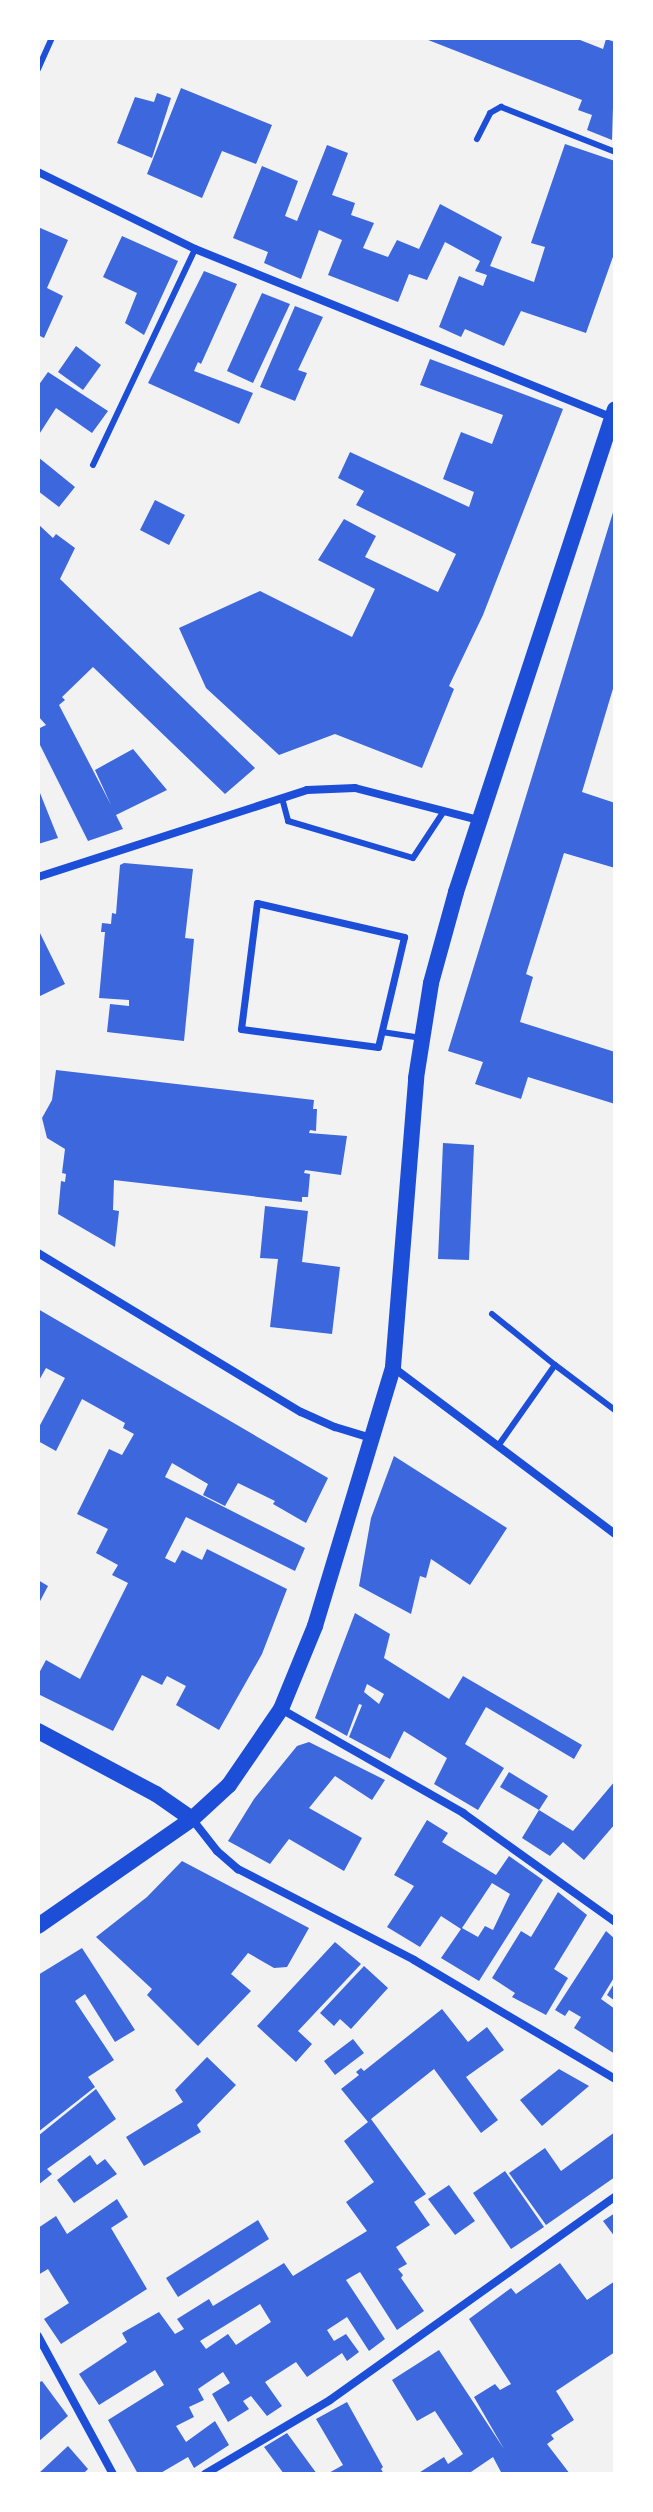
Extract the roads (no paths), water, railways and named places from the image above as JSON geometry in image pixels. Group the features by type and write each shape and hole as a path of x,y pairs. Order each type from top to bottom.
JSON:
{"main road":[{"path":"38,1926 192,1819 229,1785 281,1709 315,1626 393,1367 422,1038 445,928 613,413"},
{"path":"38,1731 156,1794 192,1819"}],"street":[{"path":"38,172 195,249 613,413"},
{"path":"38,877 307,790 355,788 479,820"},
{"path":"257,903 404,937 382,1032 378,1047 241,1029 257,903"},
{"path":"38,1253 301,1412 372,1438"},
{"path":"393,1367 615,1534"},
{"path":"281,1709 463,1813 615,1922"},
{"path":"192,1819 217,1851 238,1869 414,1960 615,2079"},
{"path":"205,2474 330,2400 615,2197"},
{"path":"38,2336 113,2474"}],"lane":[{"path":"38,69 52,38"},
{"path":"477,139 490,113 501,107 615,152"},
{"path":"93,465 195,249"},
{"path":"282,798 288,821 413,858 444,811"},
{"path":"382,1032 422,1038"},
{"path":"492,1314 615,1410"},
{"path":"498,1446 555,1365"}]}
